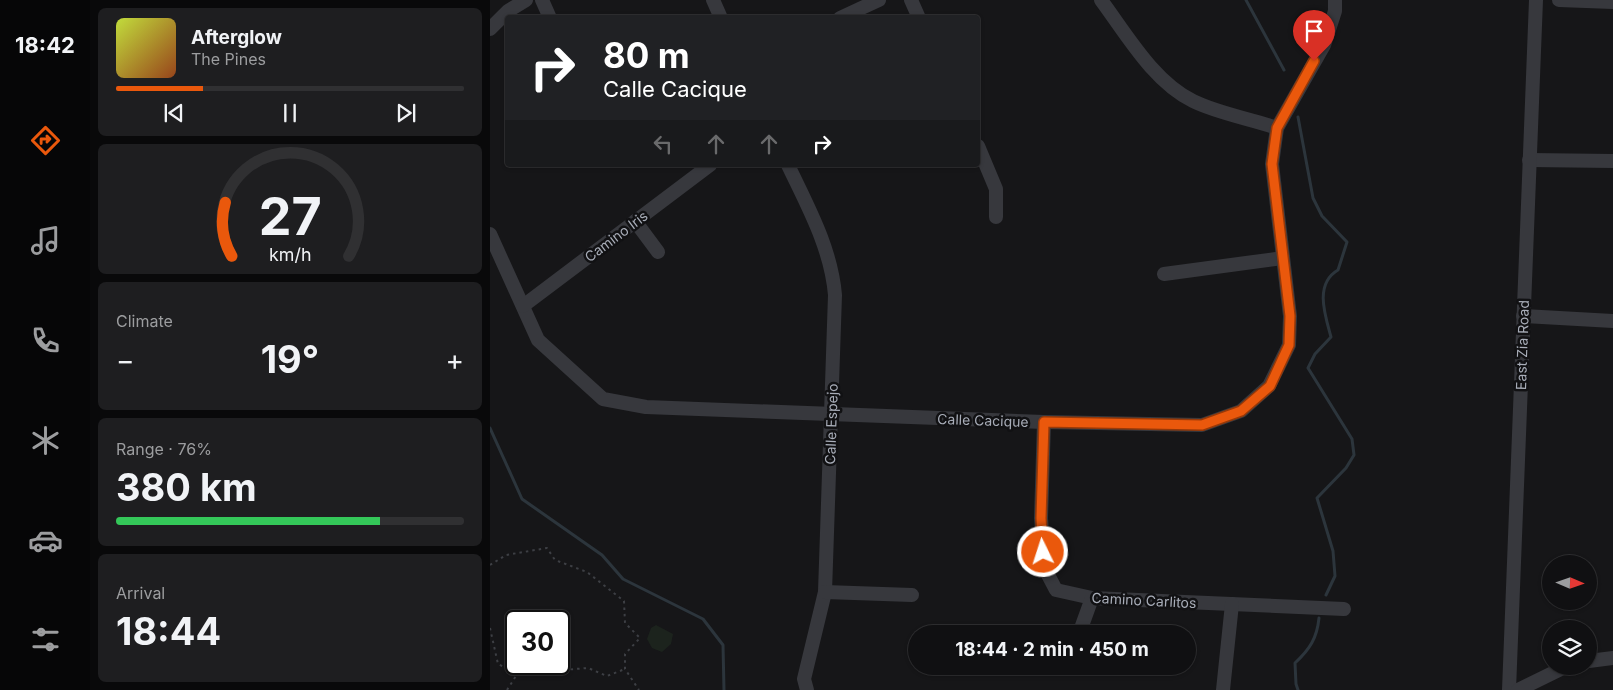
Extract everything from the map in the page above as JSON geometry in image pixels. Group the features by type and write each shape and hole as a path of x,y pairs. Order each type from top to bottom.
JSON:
{"street":[{"path":"490,28 508,11 526,0"},
{"path":"542,0 549,15"},
{"path":"713,0 720,15"},
{"path":"846,15 879,0"},
{"path":"911,0 918,15"},
{"path":"1101,0 1148,63 1177,91 1194,102 1277,128"},
{"name":"Calle Cacique","path":"490,234 538,340 603,398 646,408 1044,422 1202,425 1241,411 1270,386 1289,345 1290,316 1272,164 1277,128 1324,45 1335,11 1335,0"},
{"name":"East Zia Road","path":"1509,690 1536,0"},
{"path":"1559,0 1613,2"},
{"path":"980,151 996,189 996,218"},
{"path":"1529,160 1613,161"},
{"name":"Camino Iris","path":"523,306 707,167"},
{"name":"Calle Espejo","path":"789,167 820,233 833,275 835,309 825,592 804,679 807,690"},
{"path":"635,221 658,252"},
{"path":"1164,274 1283,258"},
{"path":"1523,316 1613,321"},
{"name":"Camino Carlitos","path":"1044,422 1041,518 1044,569 1056,590 1092,598 1344,608"},
{"path":"825,592 912,594"},
{"path":"1082,625 1092,598"},
{"path":"1223,690 1232,604"},
{"path":"1597,660 1613,658"},
{"path":"1518,690 1549,675"}],"path":[{"path":"490,565 506,555 520,551 548,548 555,560 587,572 624,601 625,623 640,638 625,654 625,669 639,690"},
{"path":"490,628 498,664 505,668"},
{"path":"570,669 588,668 607,676 625,669"},
{"path":"507,690 516,675"}],"shaded area":[{"path":"656,625 673,634 671,644 662,652 652,648 647,639 651,628"}],"waterway":[{"path":"1246,0 1284,70"},
{"path":"1298,117 1313,198 1322,216 1347,242 1338,270 1326,283 1324,292 1324,310 1331,337 1315,354 1308,368 1352,439 1354,455 1346,468 1317,498 1333,551 1335,576 1326,595"},
{"path":"490,428 522,499 602,555 623,579 703,619 723,645 724,690"},
{"path":"1298,690 1295,663 1312,643 1317,632 1319,618"}],"route":[{"path":"1043,552 1041,518 1044,422 1202,425 1241,411 1270,386 1289,345 1290,316 1272,164 1277,128 1314,61"}]}
